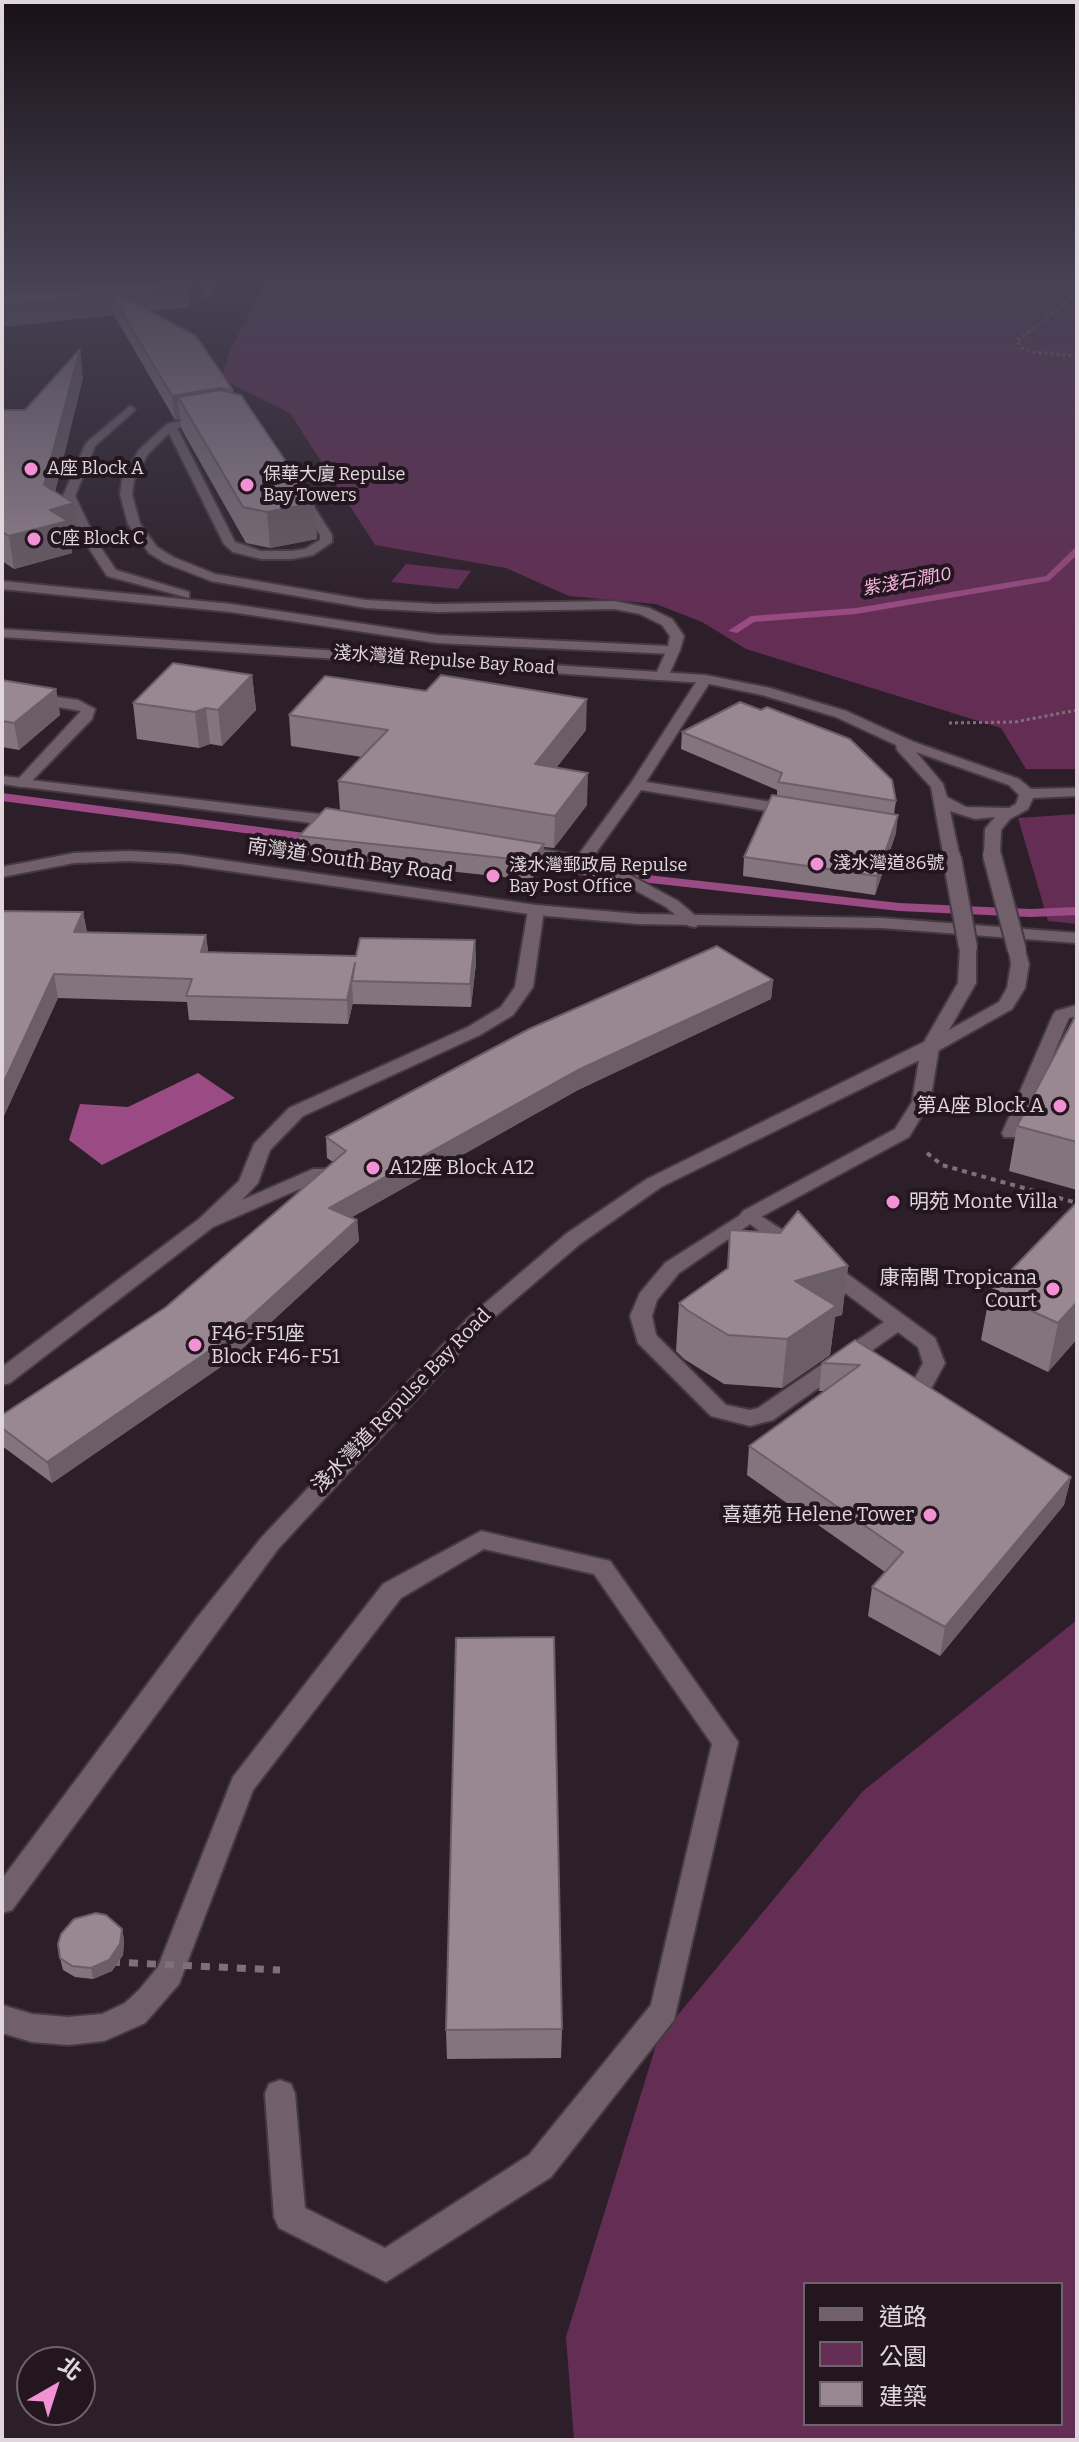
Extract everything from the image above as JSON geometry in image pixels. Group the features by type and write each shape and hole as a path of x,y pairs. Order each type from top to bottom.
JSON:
{"main road":[{"path":"130,409 90,445 69,496 91,542 111,573 231,608"},
{"path":"223,417 171,426 143,452 128,480 126,494 134,524 153,550 188,569 300,595 366,604 437,608 614,605 644,611 667,622 677,636 663,674"},
{"path":"171,426 230,544 237,549 261,555 292,555 309,552 326,542 326,535 294,483"},
{"path":"2,585 231,608 437,639 673,650"},
{"name":"淺水灣道 Repulse Bay Road","path":"2,633 705,679 812,704 944,758 1003,777 1022,787 1027,794 1027,801 993,829 992,855 1017,950 1019,977 1006,1005 930,1048 654,1183 597,1220 519,1282 445,1352 270,1543 2,1901"},
{"path":"582,861 637,785 705,679"},
{"path":"2,693 78,704 88,709 87,716 22,783"},
{"name":"淺水灣道 Repulse Bay Road","path":"879,731 919,761 940,793 968,947 967,983 930,1048"},
{"path":"1003,777 962,774 942,781 940,793 961,811 975,814 1015,811"},
{"path":"2,780 366,825"},
{"path":"637,785 805,813"},
{"path":"1027,794 1077,792"},
{"path":"505,848 582,861 615,873 672,904 695,922"},
{"name":"南灣道 South Bay Road","path":"2,872 74,858 129,856 180,859 536,910 695,922 882,923 1077,938"},
{"path":"2,1378 206,1223 248,1183 261,1148 296,1112 474,1031 507,1011 524,987 536,910"},
{"path":"1011,1133 1062,1015 1077,1010"},
{"path":"900,1321 765,1414 750,1418 719,1411 646,1338 641,1316 657,1282 672,1268 750,1215 902,1133 921,1102 930,1048"},
{"path":"206,1223 320,1173"},
{"path":"750,1215 918,1335 932,1353 934,1363 924,1382"},
{"path":"2,2019 32,2028 68,2031 104,2027 135,2013 149,1999 169,1975 242,1785 392,1591 481,1540 602,1567 725,1742 664,2011 540,2166 386,2266 290,2217 280,2094"}],"path":[{"path":"944,723 1015,722 1077,710"},
{"path":"902,1133 942,1165 1077,1203"},
{"path":"106,1962 280,1970"}],"green space":[{"path":"257,397 1077,397 1077,769 1026,769 1001,728 746,649 702,622 656,604 569,596 506,568 375,545 290,413"},
{"path":"406,564 471,571 458,589 391,582"},
{"path":"1077,814 1077,924 1048,921 1018,818"},
{"path":"1077,1620 1077,2440 574,2440 566,2337 658,2039 863,1791"}],"shaded area":[{"path":"198,1073 235,1098 102,1165 69,1140 80,1104 128,1107"}],"building":[{"path":"37,397 67,397 44,485 74,503 50,510 68,521 9,536 2,532 2,410 25,410"},
{"path":"178,397 242,397 314,503 267,512 243,507"},
{"path":"173,663 252,675 218,710 206,708 195,712 133,703"},
{"path":"441,675 587,699 535,764 588,773 555,816 338,781 388,730 289,715 325,676 426,691"},
{"path":"2,680 56,689 14,723 2,721"},
{"path":"740,702 761,710 767,707 850,739 892,780 896,801 778,782 782,773 682,732"},
{"path":"772,795 898,815 877,876 744,857"},
{"path":"326,808 544,844 531,861 299,836"},
{"path":"2,911 83,912 74,932 206,935 201,952 356,956 360,938 475,940 470,984 352,981 355,963 347,1000 186,996 192,979 54,974 2,1086"},
{"path":"717,946 773,980 578,1070 329,1208 357,1220 225,1340 47,1462 2,1428 2,1415 166,1307 346,1151 326,1137 529,1029"},
{"path":"1077,1013 1077,1142 1017,1126"},
{"path":"1077,1202 1077,1302 1058,1323 990,1292"},
{"path":"798,1211 848,1266 795,1281 836,1306 787,1339 728,1335 679,1303 728,1268 730,1230 780,1233"},
{"name":"喜蓮苑 Helene Tower","path":"855,1340 1071,1477 945,1627 872,1587 903,1552 749,1446 860,1365 822,1363"},
{"path":"554,1637 562,2029 446,2030 456,1638"},
{"path":"96,1913 106,1915 122,1929 120,1944 109,1960 91,1968 72,1966 60,1958 58,1944 61,1934 74,1919"}],"waterway":[{"name":"紫淺石澗10","path":"733,631 751,619 856,611 1049,578 1077,549"},
{"path":"2,797 320,839"},
{"path":"521,865 899,907 1030,913 1077,911"}],"place":[{"name":"A座 Block A","path":"31,469"},
{"name":"保華大廈 Repulse Bay Towers","path":"247,485"},
{"name":"C座 Block C","path":"34,539"},
{"name":"淺水灣道86號","path":"817,864"},
{"name":"淺水灣郵政局 Repulse Bay Post Office","path":"493,876"},
{"name":"第A座 Block A","path":"1060,1106"},
{"name":"A12座 Block A12","path":"373,1168"},
{"name":"明苑 Monte Villa","path":"893,1202"},
{"name":"康南閣 Tropicana Court","path":"1053,1289"},
{"name":"F46-F51座 Block F46-F51","path":"195,1345"},
{"name":"喜蓮苑 Helene Tower","path":"930,1515"}]}
